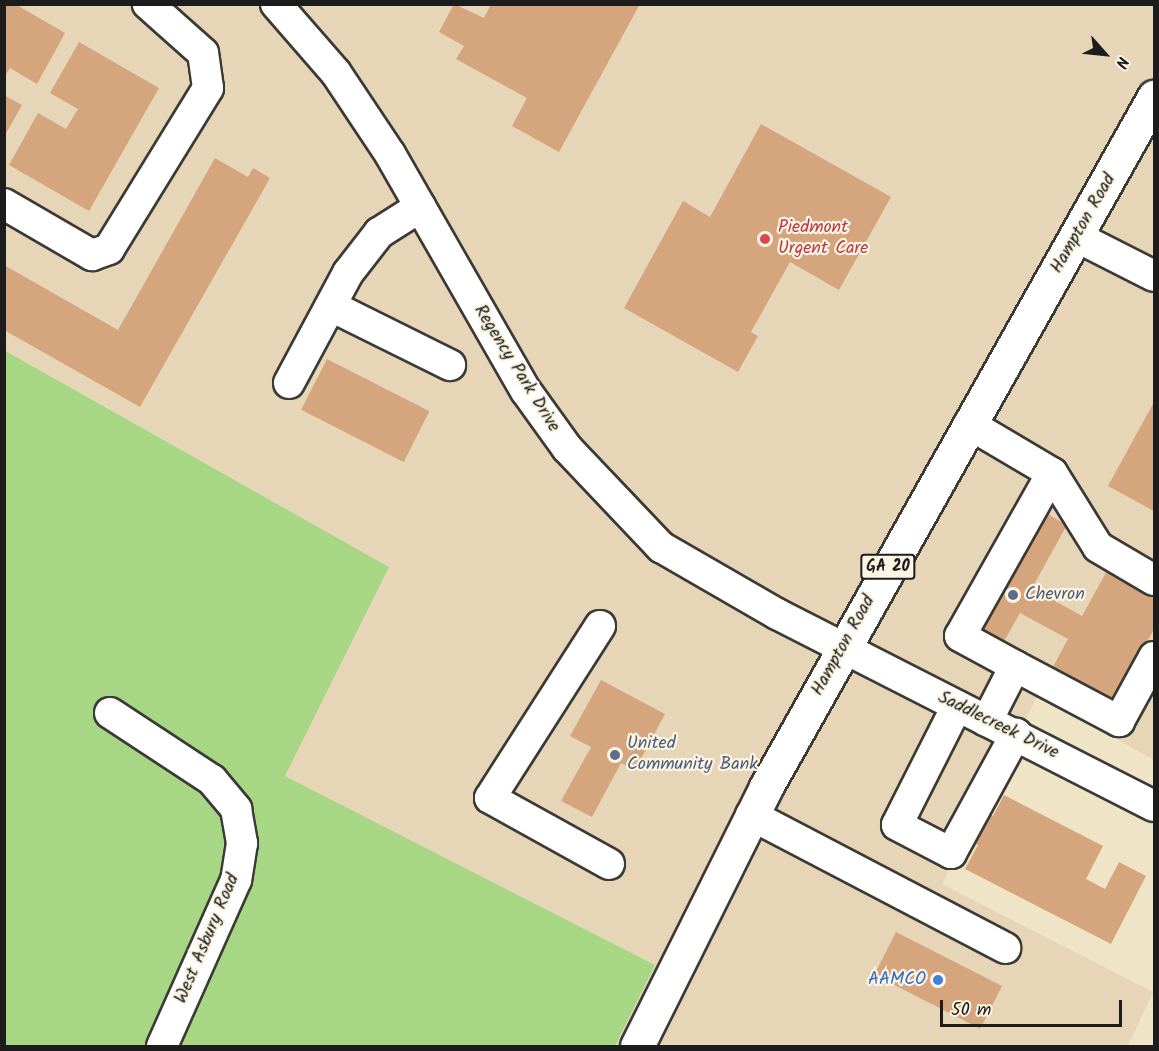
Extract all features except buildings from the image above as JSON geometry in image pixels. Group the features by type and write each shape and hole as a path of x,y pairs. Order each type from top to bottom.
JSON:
{"main road":[{"name":"Hampton Road","path":"637,1047 751,815 842,647 1155,97"}],"street":[{"path":"4,204 92,255 109,249 208,88 203,53 148,4"},
{"name":"Regency Park Drive","path":"276,4 336,72 420,207 526,391 608,494 684,565 842,647"},
{"path":"289,383 331,306 379,233 420,207"},
{"path":"1077,237 1155,276"},
{"path":"331,306 450,365"},
{"path":"969,424 1052,473 1098,548 1155,580"},
{"path":"1052,473 960,636 1119,721 1155,657"},
{"path":"600,626 490,798 609,864"},
{"name":"Saddlecreek Drive","path":"842,647 1155,806"},
{"path":"987,721 1015,666"},
{"path":"957,706 897,825 951,853 1016,734"},
{"name":"West Asbury Road","path":"110,713 212,780 236,809 242,843 236,880 162,1047"},
{"path":"751,815 1005,948"}],"shaded area":[{"path":"5,5 1154,5 1154,760 1038,695 942,884 1153,992 1128,1046 615,1046 655,965 285,776 389,567 5,350"}],"green space":[{"path":"4,350 389,567 285,776 655,965 615,1046 5,1046"}],"place":[{"name":"Piedmont Urgent Care","path":"765,239"},
{"name":"Chevron","path":"1013,595"},
{"name":"United Community Bank","path":"615,755"},
{"name":"AAMCO","path":"938,980"}]}
